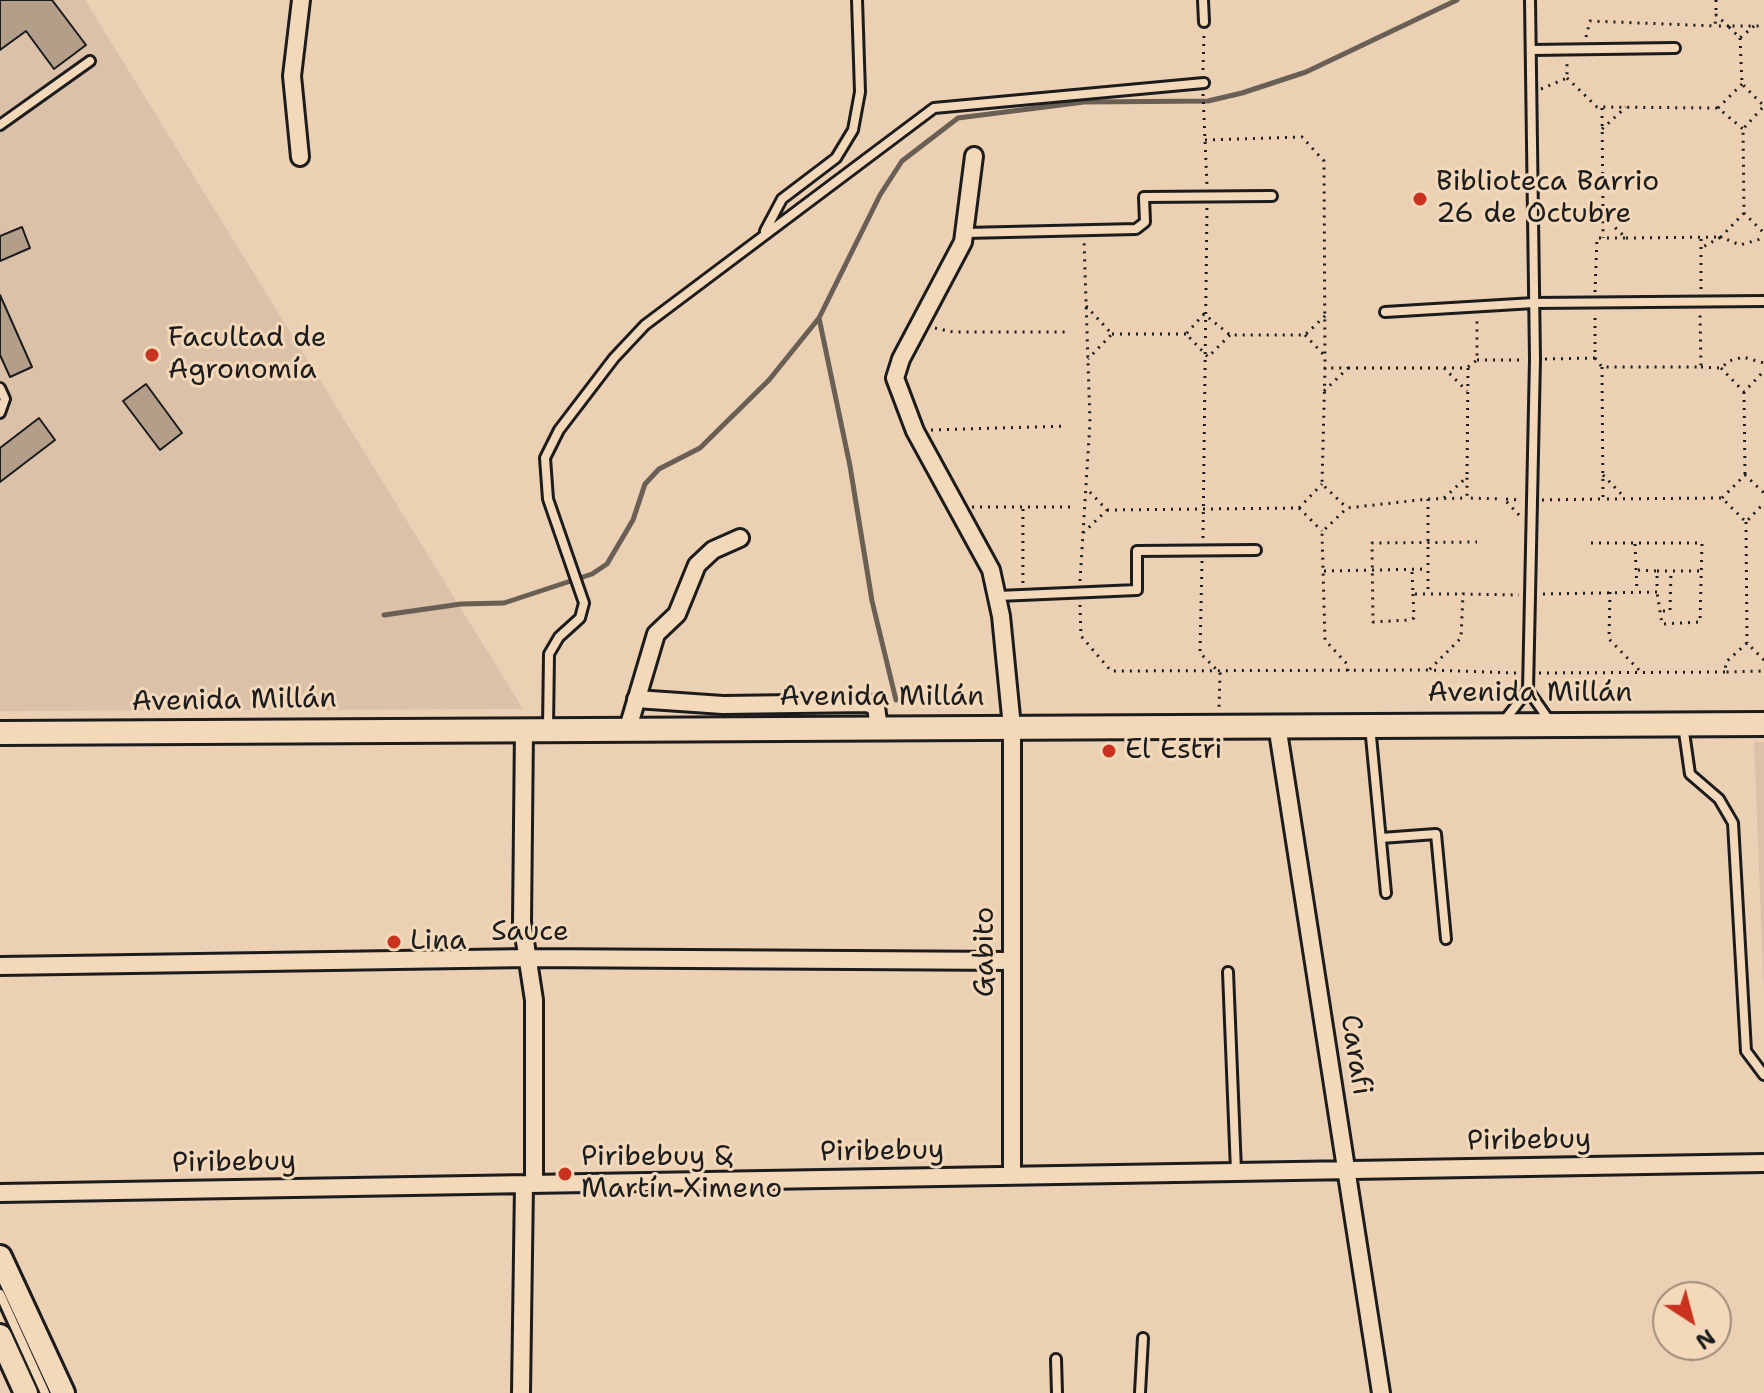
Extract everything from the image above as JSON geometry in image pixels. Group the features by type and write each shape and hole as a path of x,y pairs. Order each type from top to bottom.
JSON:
{"main road":[{"name":"Avenida Millán","path":"0,733 1764,724"},
{"path":"0,1257 63,1393"},
{"path":"0,1336 26,1393"}],"street":[{"path":"300,157 292,76 301,0"},
{"path":"965,233 974,156"},
{"name":"Gabito","path":"965,233 901,359 895,378 915,431 991,570 997,596 1012,727 1012,1176"},
{"path":"628,728 656,634 677,614 697,565 713,550 740,538"},
{"path":"636,699 723,705 868,703 876,707 879,728"},
{"name":"Carafi","path":"1277,725 1381,1393"},
{"path":"521,1393 534,1000 522,922 524,729"},
{"name":"Sauce","path":"0,966 529,958 1012,961"},
{"name":"Piribebuy","path":"0,1193 1764,1163"}],"lane":[{"path":"764,233 782,199 836,158 853,130 860,92 857,0"},
{"path":"1203,0 1204,22"},
{"path":"1530,0 1535,359 1528,690 1552,724"},
{"path":"1531,50 1675,48"},
{"path":"0,125 90,61"},
{"path":"549,729 549,654 559,637 583,613 584,603 580,583 548,499 545,458 559,430 614,358 645,325 934,108 1204,78"},
{"path":"965,233 1136,229 1145,222 1144,197 1272,196"},
{"path":"1385,312 1534,303 1764,301"},
{"path":"0,388 5,399 0,413"},
{"path":"997,596 1137,590 1137,551 1256,550"},
{"path":"1502,724 1528,690"},
{"path":"1683,724 1690,774 1719,799 1733,823 1746,1051 1764,1075"},
{"path":"1370,725 1386,893"},
{"path":"1381,838 1436,834 1446,939"},
{"path":"1228,972 1236,1172"},
{"path":"0,1294 45,1393"},
{"path":"1140,1393 1143,1338"},
{"path":"1056,1359 1057,1393"}],"path":[{"path":"1715,26 1716,0"},
{"path":"1603,499 1602,367 1595,358 1597,238 1721,237 1740,245 1764,236 1744,213 1743,129 1764,106 1742,84 1740,38 1716,15"},
{"path":"1586,49 1586,28 1590,21 1764,26"},
{"path":"1204,22 1204,78"},
{"path":"1740,38 1754,26"},
{"path":"1566,50 1567,78 1597,107 1718,108 1743,129"},
{"path":"1531,93 1567,78"},
{"path":"1718,108 1742,84"},
{"path":"1203,94 1207,198 1204,314 1208,357 1200,653 1220,673 1218,725"},
{"path":"1602,129 1626,107"},
{"path":"1602,108 1603,238"},
{"path":"1083,533 1107,510 1299,508 1322,484 1326,315 1324,161 1302,137 1205,140"},
{"path":"1701,248 1721,237 1744,213"},
{"path":"1603,216 1626,238"},
{"path":"1083,231 1090,422 1079,593 1081,636 1111,671 1764,671"},
{"path":"1701,237 1701,367"},
{"path":"1086,306 1112,334"},
{"path":"1477,307 1477,360"},
{"path":"1204,314 1230,335 1305,335 1326,315"},
{"path":"1186,334 1204,314"},
{"path":"919,324 953,332 1068,332"},
{"path":"1088,359 1112,334 1186,334 1208,357"},
{"path":"1208,357 1230,335"},
{"path":"1305,335 1324,355"},
{"path":"1721,368 1729,361 1743,357 1764,363"},
{"path":"1325,368 1468,368 1477,360 1595,358"},
{"path":"1322,532 1347,508 1444,498 1722,498 1745,475 1744,392 1721,368 1602,367"},
{"path":"1324,391 1348,368"},
{"path":"1444,368 1468,392"},
{"path":"1467,498 1468,368"},
{"path":"1744,392 1764,371"},
{"path":"915,431 1067,426"},
{"path":"1603,475 1626,499"},
{"path":"1745,475 1764,493"},
{"path":"1444,498 1467,477"},
{"path":"1322,484 1347,508"},
{"path":"1086,488 1107,510"},
{"path":"1722,498 1746,522"},
{"path":"1428,499 1428,594"},
{"path":"1504,499 1532,530"},
{"path":"1764,503 1746,522 1747,643 1764,660"},
{"path":"956,507 1072,507"},
{"path":"1023,507 1023,595"},
{"path":"1299,508 1322,532 1325,640 1347,664 1348,671"},
{"path":"1412,570 1414,618 1373,622 1372,543 1477,542"},
{"path":"1591,543 1702,543 1700,622 1662,624 1657,571"},
{"path":"1635,544 1637,592"},
{"path":"1324,571 1428,569"},
{"path":"1636,570 1701,571"},
{"path":"1661,611 1670,611 1671,570"},
{"path":"1610,592 1609,639 1641,672"},
{"path":"1413,594 1657,592"},
{"path":"1429,670 1461,638 1463,594"},
{"path":"1725,672 1726,662 1747,643"}],"shaded area":[{"name":"Facultad de Agronomía","path":"0,0 85,0 523,709 0,711"},
{"path":"1754,742 1764,742 1764,993"}],"building":[{"path":"0,0 52,0 86,45 54,69 26,31 0,50"},
{"path":"22,227 30,248 0,261 0,236"},
{"path":"0,295 32,367 10,377 0,355"},
{"path":"146,384 182,433 160,450 123,401"},
{"path":"39,418 55,440 0,482 0,448"}],"waterway":[{"path":"384,615 461,604 504,603 592,574 607,564 633,520 645,484 659,469 700,448 769,380 819,318 880,195 902,161 958,118 1084,102 1208,101 1242,93 1306,72 1457,0"},
{"path":"819,318 850,466 872,601 896,700"}],"place":[{"name":"Biblioteca Barrio 26 de Octubre","path":"1420,199"},
{"name":"Facultad de Agronomía","path":"152,355"},
{"name":"El Estri","path":"1109,751"},
{"name":"Lina","path":"394,942"},
{"name":"Piribebuy & Martín Ximeno","path":"565,1174"}]}
